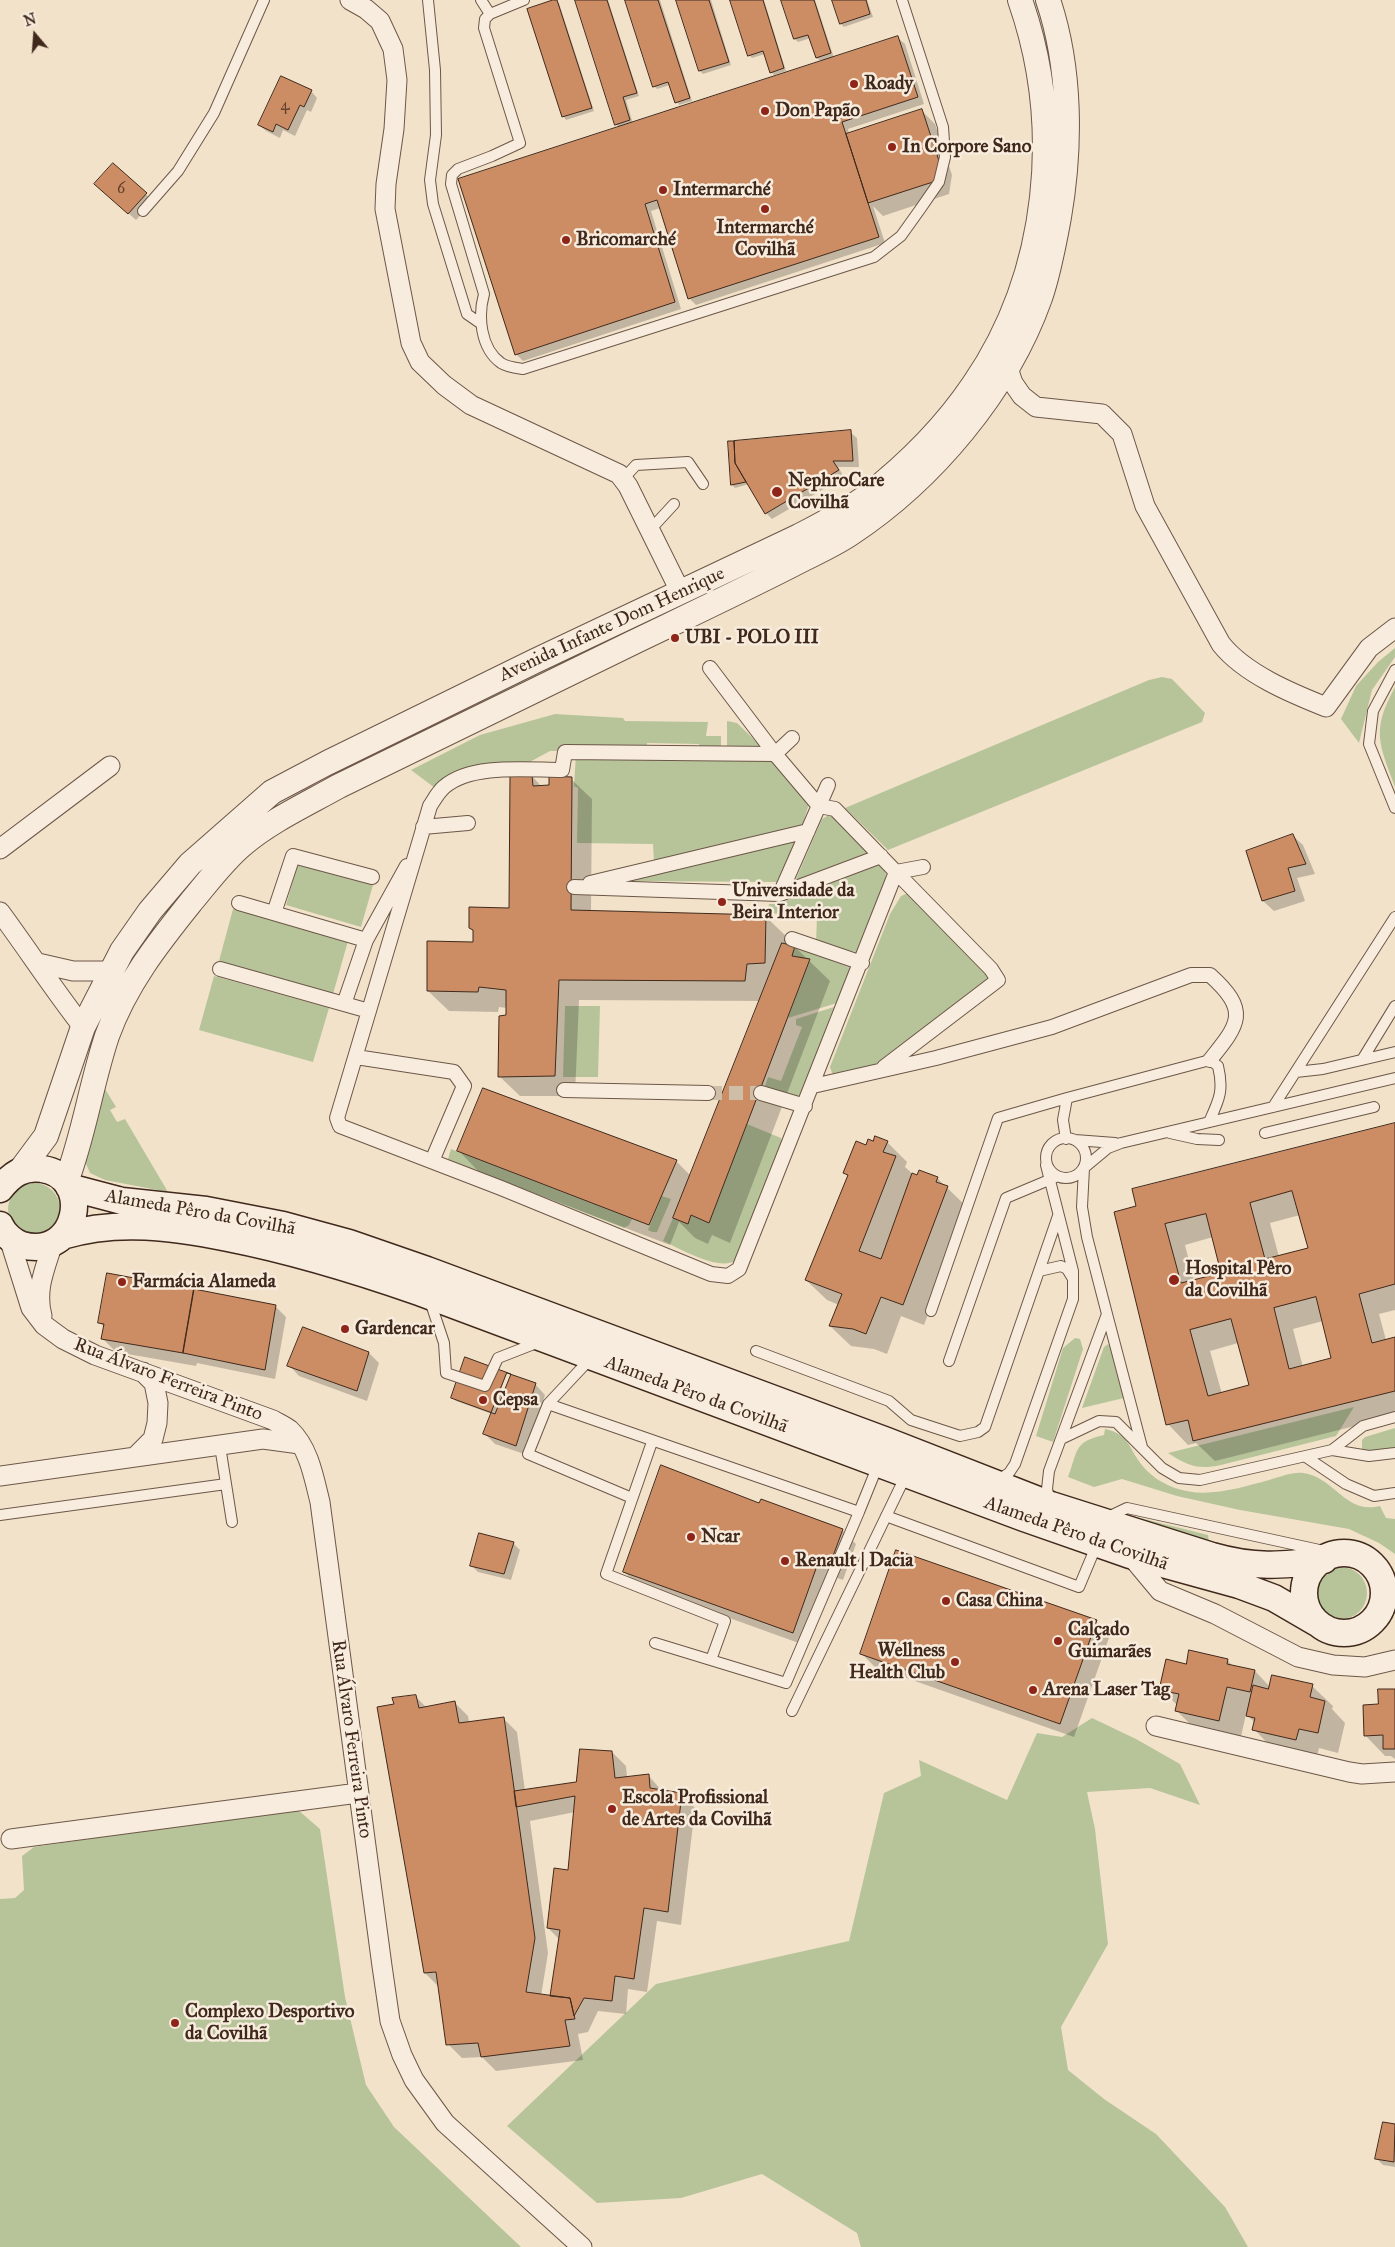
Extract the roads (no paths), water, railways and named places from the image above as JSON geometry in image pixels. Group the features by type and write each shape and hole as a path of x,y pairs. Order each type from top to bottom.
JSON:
{"main road":[{"name":"Alameda Pêro da Covilhã","path":"7,1180 32,1168 44,1169 56,1174 67,1184 122,1201 206,1210 283,1225 348,1243 410,1264 887,1441 992,1484 1051,1505 1099,1533 1130,1555 1274,1598 1328,1631 1346,1634 1395,1620"},
{"path":"58,1240 70,1225 74,1212 74,1199 67,1184"},
{"name":"Alameda Pêro da Covilhã","path":"3,1230 19,1244 30,1247 42,1246 78,1232 118,1226 176,1228 278,1248 342,1265 428,1295 1024,1518 1236,1563 1269,1566 1349,1554 1365,1559 1385,1571 1381,1577 1385,1590 1382,1608 1375,1620 1360,1631"},
{"path":"1317,1623 1306,1606 1305,1583 1309,1574 1318,1563 1329,1557"}],"street":[{"path":"350,0 366,9 380,21 393,49 397,80 394,129 386,184 385,208 400,276 411,343 420,362 444,385 471,405 624,478 681,593"},
{"name":"Avenida Infante Dom Henrique","path":"7,1180 46,1136 83,1027 122,951 150,911 190,864 272,792 526,665 799,536 866,497 896,472 931,438 974,384 994,351 1011,317 1034,246 1045,172 1044,96 1036,56 1020,0"},
{"name":"Avenida Infante Dom Henrique","path":"67,1184 108,1034 127,990 148,956 173,924 205,884 242,845 286,815 339,786 759,582 847,536 884,510 925,474 959,435 988,396 1013,356 1039,298 1054,245 1062,203 1066,159 1066,104 1062,58 1048,0"},
{"path":"1007,365 1013,383 1022,396 1036,407 1102,414 1122,434 1145,506 1221,644 1233,659 1294,694 1326,707 1369,648 1395,628"},
{"path":"710,668 775,754 820,806 835,809 991,969 998,980 880,1070"},
{"path":"792,738 775,754 565,752 562,770 487,770 462,776 444,787 430,806 337,1118 340,1126 711,1274 728,1276 739,1269 862,963 896,872"},
{"path":"0,849 110,766"},
{"path":"780,894 828,785"},
{"path":"424,827 468,823"},
{"path":"808,831 574,887 780,894 881,856"},
{"path":"344,1004 366,940 418,847"},
{"path":"274,913 293,856 372,877"},
{"path":"896,872 923,868"},
{"path":"239,903 366,940"},
{"path":"2,918 38,963 56,992 83,1027"},
{"path":"792,939 862,963"},
{"path":"38,963 73,971 111,971"},
{"path":"220,969 369,1011"},
{"path":"813,1086 1052,1027 1191,975 1210,975 1227,990 1237,1012 1232,1032 1210,1060"},
{"path":"356,1058 454,1072 464,1086 432,1162"},
{"path":"564,1090 708,1092"},
{"path":"761,1093 805,1106"},
{"name":"Rua Álvaro Ferreira Pinto","path":"3,1230 31,1308 44,1324 63,1339 95,1355 273,1420 290,1430 300,1444 310,1465 320,1502 390,2021 414,2080 445,2123 582,2247"},
{"path":"44,1324 38,1301 40,1287 58,1240"},
{"path":"135,1457 153,1440 157,1423 158,1402 154,1383 143,1372"},
{"path":"0,1476 263,1439 300,1444"},
{"path":"1130,1555 1160,1592 1215,1614 1298,1657 1333,1665 1365,1667 1395,1660"},
{"path":"1156,1726 1349,1772 1362,1774 1395,1772"},
{"path":"11,1839 358,1793"}],"lane":[{"path":"143,211 178,171 214,113 264,0"},
{"path":"428,0 435,70 436,135 430,180 433,204 467,314 480,322"},
{"path":"481,0 490,14"},
{"path":"524,0 490,14 484,19 484,28 520,143 492,156 458,168 452,175 451,184 484,294 480,307 480,322 488,348 500,362 523,369 874,257 901,236 939,182 945,157 943,127 902,0"},
{"path":"624,478 636,465 688,462 703,484"},
{"path":"650,530 674,504"},
{"path":"1395,670 1373,712 1370,744 1395,808"},
{"path":"1273,1107 1395,918"},
{"path":"1362,1060 1395,1006"},
{"path":"1296,1072 1323,1069 1395,1052"},
{"path":"931,1310 998,1118 1210,1060 1218,1066 1221,1080 1221,1096 1209,1122"},
{"path":"950,1361 1006,1198 1053,1178 1072,1178 1108,1148 1121,1143 1395,1078"},
{"path":"1067,1098 1063,1120 1070,1140 1086,1152 1082,1207 1087,1238 1143,1450"},
{"path":"1265,1133 1374,1107"},
{"path":"1167,1132 1197,1139 1219,1140"},
{"path":"992,1484 1003,1479 1015,1464 1074,1299 1074,1271 1058,1216 1053,1178 1046,1165 1047,1149 1060,1139 1121,1143"},
{"path":"756,1351 889,1402 911,1420 960,1436 978,1432 985,1427 1058,1216"},
{"path":"1039,1271 1061,1266 1067,1269 1074,1279"},
{"path":"428,1295 444,1343 446,1372 485,1386 498,1358 546,1340"},
{"path":"1051,1505 1047,1489 1050,1471 1107,1314"},
{"path":"592,1357 548,1404 528,1454 632,1498"},
{"path":"548,1404 652,1442 858,1512"},
{"path":"1332,1450 1363,1426 1395,1417"},
{"path":"1061,1440 1099,1421 1116,1422 1162,1468 1179,1478 1200,1480 1332,1450 1369,1456 1395,1453"},
{"path":"1356,1431 1352,1444 1358,1454"},
{"path":"652,1442 606,1574 725,1621 711,1660"},
{"path":"220,1446 232,1522"},
{"path":"1306,1456 1346,1484 1374,1496 1395,1493"},
{"path":"655,1643 786,1683 879,1463"},
{"path":"792,1710 907,1474"},
{"path":"0,1515 226,1484"},
{"path":"886,1516 1079,1586 1099,1533"}],"tunnel":[{"path":"708,1093 761,1093"}],"place":[{"name":"Roady","path":"854,84"},
{"name":"Don Papão","path":"765,111"},
{"name":"In Corpore Sano","path":"892,147"},
{"name":"Intermarché","path":"663,190"},
{"name":"Intermarché Covilhã","path":"765,209"},
{"name":"Bricomarché","path":"566,240"},
{"name":"NephroCare Covilhã","path":"777,492"},
{"name":"UBI - POLO III","path":"675,638"},
{"name":"Universidade da Beira Interior","path":"722,902"},
{"name":"Hospital Pêro da Covilhã","path":"1174,1280"},
{"name":"Farmácia Alameda","path":"122,1282"},
{"name":"Gardencar","path":"345,1329"},
{"name":"Cepsa","path":"483,1400"},
{"name":"Ncar","path":"691,1537"},
{"name":"Renault | Dacia","path":"785,1561"},
{"name":"Casa China","path":"946,1601"},
{"name":"Calçado Guimarães","path":"1058,1641"},
{"name":"Wellness Health Club","path":"955,1662"},
{"name":"Arena Laser Tag","path":"1033,1690"},
{"name":"Escola Profissional de Artes da Covilhã","path":"612,1809"},
{"name":"Complexo Desportivo da Covilhã","path":"175,2023"}]}
